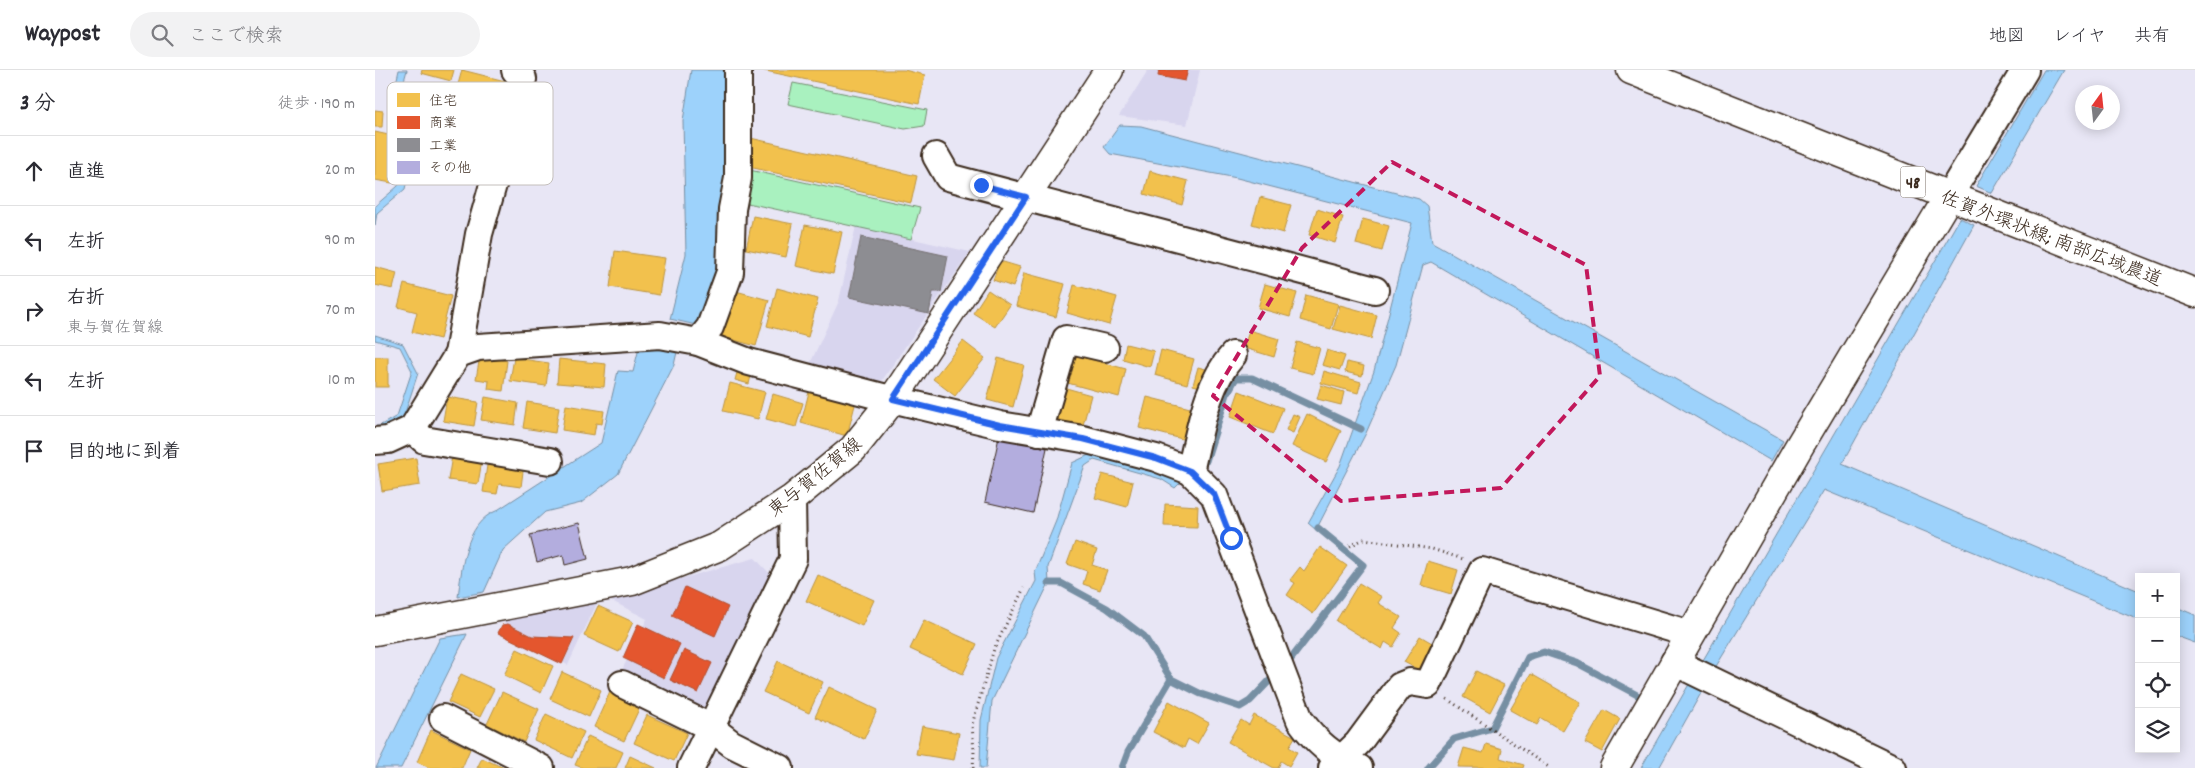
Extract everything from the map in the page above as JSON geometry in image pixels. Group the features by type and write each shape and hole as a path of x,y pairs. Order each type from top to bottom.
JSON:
{"main road":[{"name":"東与賀佐賀線","path":"375,631 632,582 720,546 792,499 853,449 893,399 1109,70"},
{"name":"佐賀外環状線; 南部広域農道","path":"1631,70 2195,293"},
{"path":"1614,768 1690,634 1949,196"}],"street":[{"path":"515,70 523,80 522,82"},
{"path":"698,342 710,327 730,272 732,209 738,178 738,70"},
{"path":"1949,196 2025,70"},
{"path":"936,156 948,177 1375,290"},
{"path":"375,441 388,440 412,429 458,354 479,234 493,185"},
{"path":"458,354 478,347 660,335 698,342 749,362 893,399 1000,425 1083,439 1147,455 1190,471 1214,494 1301,720 1315,741 1344,766 1400,686 1409,682 1428,685 1483,571 1690,634"},
{"path":"1039,432 1066,339 1105,348"},
{"path":"1190,471 1209,396 1223,365 1233,355"},
{"path":"412,429 424,440 549,461"},
{"path":"691,768 793,559 792,499"},
{"path":"1674,662 1893,768"},
{"path":"622,684 710,727 732,744 780,768"},
{"path":"443,718 541,768"}],"path":[{"path":"1351,546 1365,539 1432,549 1475,563 1483,571"},
{"path":"973,768 972,725 991,658 1024,588"},
{"path":"1428,685 1479,722 1550,768"}],"highlighted area":[{"path":"1392,162 1586,265 1600,376 1501,488 1341,501 1213,396 1302,248"}],"shaded area":[{"path":"1148,70 1200,70 1187,125 1119,116"},
{"path":"856,226 970,252 879,385 809,366 839,301"},
{"path":"755,558 771,575 704,710 621,672 647,619 608,599"},
{"path":"598,601 568,665 499,633 506,620"}],"green space":[{"path":"793,83 927,110 924,126 905,129 788,104"},
{"path":"745,169 920,208 911,239 743,202"}],"water":[{"path":"399,70 407,70 404,82 396,82"},
{"path":"691,70 728,70 728,119 723,190 720,199 720,266 713,299 706,313 696,325 670,319 686,254 683,121"},
{"path":"2044,70 2064,70 1992,193 1976,186"},
{"path":"1120,125 1141,126 1419,199 1427,206 1432,242 1783,440 1771,461 1431,262 1423,265 1396,365 1366,433 1316,530 1308,523 1340,466 1374,371 1412,223 1237,178 1110,154 1104,147"},
{"path":"406,185 405,189 377,213 375,225 375,206 398,186"},
{"path":"1960,218 1974,225 1842,464 2135,589 2135,618 1824,490 1715,668 1702,662"},
{"path":"375,335 403,344 418,373 403,419 379,432 375,432 375,426 379,426 397,416 412,371 400,347 375,340"},
{"path":"662,344 672,346 671,351 677,352 674,365 618,474 581,503 545,512 503,550 484,592 458,597 467,548 471,536 478,525 486,517 601,443 618,371 633,372 639,348 660,350"},
{"path":"1093,453 1175,477 1181,482 1175,488 1161,479 1094,460 1085,466 1048,567 1049,583 992,701 986,768 980,768 981,720 996,658 1036,581 1035,572 1056,521 1072,463"},
{"path":"2180,609 2195,615 2195,643 2180,637"},
{"path":"467,634 401,768 376,768 440,638"},
{"path":"1692,679 1705,686 1659,768 1641,768"}],"building: 住宅":[{"path":"422,70 454,70 451,81 421,73"},
{"path":"462,70 509,82 459,82"},
{"path":"761,70 904,70 925,75 919,104"},
{"path":"375,110 383,111 382,127 375,127"},
{"path":"375,132 387,135 387,182 375,180"},
{"path":"746,137 917,176 911,203 740,165"},
{"path":"1150,171 1188,181 1182,205 1144,194"},
{"path":"1260,197 1291,205 1283,233 1252,224"},
{"path":"1317,209 1343,217 1335,243 1309,235"},
{"path":"753,216 793,224 786,257 746,249"},
{"path":"1363,219 1389,226 1382,251 1356,244"},
{"path":"805,225 842,232 833,274 796,266"},
{"path":"615,251 665,258 659,295 610,287"},
{"path":"1000,261 1020,267 1013,287 993,280"},
{"path":"375,267 397,273 393,289 375,285"},
{"path":"1024,273 1065,284 1056,317 1016,306"},
{"path":"404,284 451,296 440,339 412,332 417,312 398,307"},
{"path":"1265,284 1297,293 1290,317 1258,308"},
{"path":"1074,285 1117,297 1109,325 1067,313"},
{"path":"777,288 818,299 808,337 767,326"},
{"path":"732,290 769,300 756,346 719,336"},
{"path":"988,290 1010,305 995,327 973,313"},
{"path":"1306,295 1338,304 1331,329 1300,320"},
{"path":"1340,305 1377,315 1371,339 1333,329"},
{"path":"1249,330 1279,339 1274,357 1244,348"},
{"path":"963,341 985,358 955,396 933,379"},
{"path":"1297,342 1320,348 1313,374 1290,368"},
{"path":"1126,344 1154,351 1150,367 1123,359"},
{"path":"1161,350 1194,359 1187,384 1155,375"},
{"path":"1327,350 1345,356 1340,370 1322,365"},
{"path":"1071,354 1126,369 1119,397 1064,382"},
{"path":"480,356 507,361 503,391 488,389 489,381 476,379"},
{"path":"375,357 388,357 388,387 375,387"},
{"path":"514,358 549,363 546,386 510,381"},
{"path":"998,358 1024,365 1013,407 987,400"},
{"path":"559,359 606,364 604,387 557,383"},
{"path":"1347,362 1364,366 1362,376 1345,372"},
{"path":"1198,367 1213,371 1208,389 1193,385"},
{"path":"738,369 752,372 749,384 735,380"},
{"path":"1324,371 1361,382 1358,393 1321,383"},
{"path":"730,383 765,392 758,419 723,411"},
{"path":"1321,385 1344,392 1341,405 1317,399"},
{"path":"810,388 856,401 847,436 801,423"},
{"path":"1066,388 1091,395 1082,429 1057,422"},
{"path":"1239,391 1283,408 1273,434 1230,417"},
{"path":"773,394 803,403 796,427 766,419"},
{"path":"447,397 478,402 474,426 443,421"},
{"path":"485,397 518,403 515,425 481,420"},
{"path":"1147,397 1194,409 1186,440 1139,428"},
{"path":"527,402 559,407 555,433 523,428"},
{"path":"566,405 604,411 602,424 596,423 594,435 562,430"},
{"path":"1293,414 1300,417 1293,433 1286,430"},
{"path":"1307,414 1341,431 1326,462 1292,446"},
{"path":"452,456 482,460 478,484 448,480"},
{"path":"416,458 420,485 382,491 378,464"},
{"path":"488,459 524,464 521,487 499,484 497,494 483,492"},
{"path":"1102,474 1133,482 1127,507 1095,498"},
{"path":"1165,504 1198,506 1197,527 1164,526"},
{"path":"1075,542 1097,550 1092,565 1107,570 1100,590 1083,584 1087,571 1067,564"},
{"path":"1320,547 1347,566 1313,614 1287,595 1295,583 1290,580 1300,567 1304,571"},
{"path":"1428,561 1458,570 1451,594 1421,585"},
{"path":"818,575 874,600 862,626 806,601"},
{"path":"1359,583 1382,597 1378,603 1401,617 1394,628 1401,633 1393,647 1385,642 1382,649 1336,621"},
{"path":"598,606 633,622 619,652 584,636"},
{"path":"924,620 977,644 963,674 910,649"},
{"path":"1420,636 1439,647 1424,673 1404,662"},
{"path":"517,649 553,666 541,693 504,675"},
{"path":"778,661 823,682 809,713 763,692"},
{"path":"1476,671 1504,685 1490,712 1463,697"},
{"path":"562,672 601,690 589,717 550,699"},
{"path":"461,674 494,689 480,717 448,702"},
{"path":"1531,674 1580,702 1563,731 1541,718 1537,725 1510,710"},
{"path":"829,687 877,710 864,739 815,717"},
{"path":"502,692 539,709 524,742 487,724"},
{"path":"610,692 640,707 624,741 594,727"},
{"path":"1169,701 1209,723 1197,744 1188,739 1184,748 1153,732"},
{"path":"1604,710 1620,719 1602,752 1585,743"},
{"path":"546,714 584,732 572,758 534,740"},
{"path":"647,715 687,733 674,761 634,743"},
{"path":"1254,715 1295,737 1289,747 1297,752 1289,766 1281,761 1278,768 1274,768 1228,742 1241,720 1249,725"},
{"path":"922,726 959,733 954,760 916,754"},
{"path":"431,730 470,749 462,768 430,768 417,762"},
{"path":"588,736 623,752 616,768 583,768 575,765"},
{"path":"1486,744 1502,749 1500,758 1524,765 1523,768 1458,767 1464,748 1483,753"},
{"path":"630,756 656,768 625,768"},
{"path":"482,758 504,768 477,768"}],"building: 商業":[{"path":"1159,70 1188,70 1185,81 1158,76"},
{"path":"685,587 728,607 715,636 672,616"},
{"path":"508,624 532,636 574,638 562,664 498,633 502,625"},
{"path":"638,624 680,644 664,678 623,658"},
{"path":"684,650 712,663 698,693 670,680"}],"building: 工業":[{"path":"861,237 948,256 941,292 933,292 929,314 849,297"}],"building: その他":[{"path":"999,437 1047,448 1033,513 985,502"},
{"path":"579,523 588,559 565,565 563,555 537,562 530,535"}],"waterway":[{"path":"1206,461 1227,394 1236,378 1252,378 1361,429"},
{"path":"1291,659 1363,565 1318,528"},
{"path":"1049,583 1061,583 1107,608 1144,636 1171,679 1128,752 1122,768"},
{"path":"1428,768 1454,739 1492,728 1528,657 1544,652 1577,663 1639,696"},
{"path":"1171,679 1201,694 1240,707 1250,701 1272,678"}],"route":[{"path":"981,185 1026,197 893,399 1000,425 1083,439 1156,458 1190,471 1214,494 1231,538"}]}
